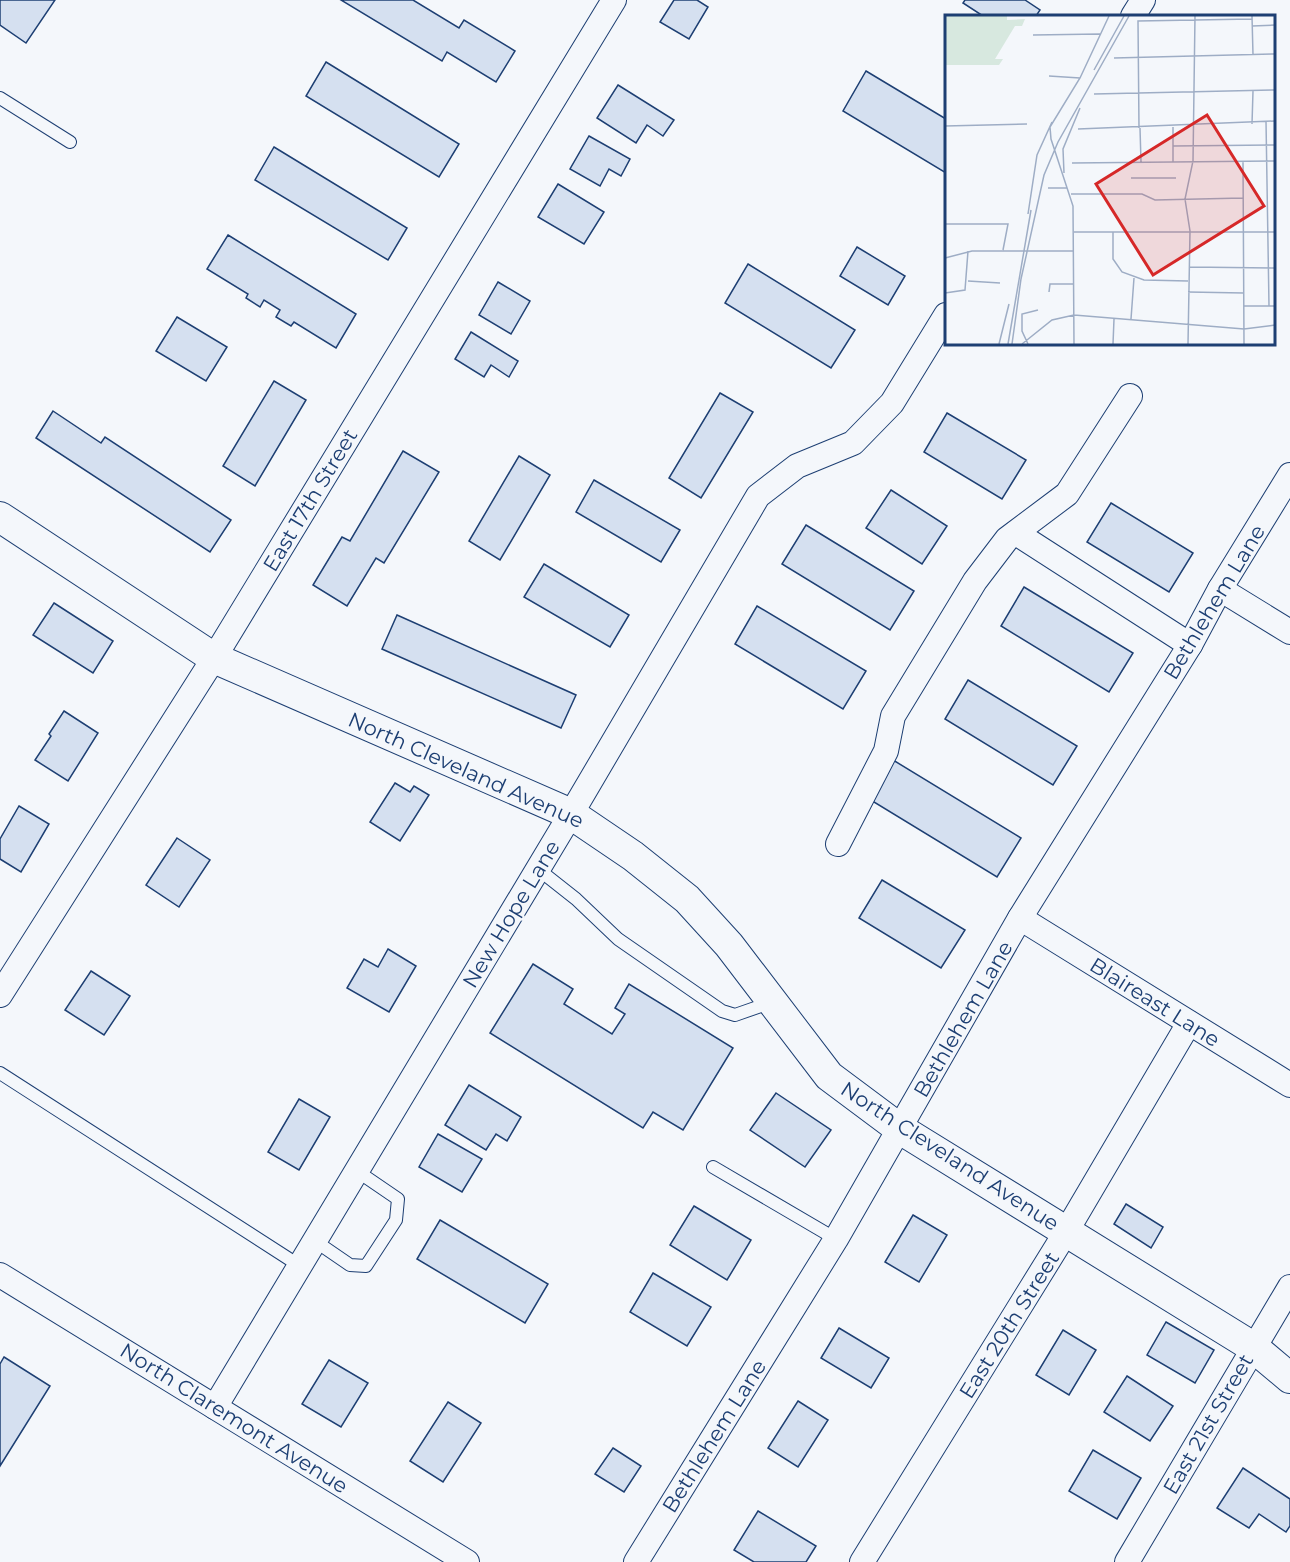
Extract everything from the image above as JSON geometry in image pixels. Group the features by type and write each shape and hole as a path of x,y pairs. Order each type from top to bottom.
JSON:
{"street":[{"name":"East 17th Street","path":"0,995 214,658 614,0"},
{"path":"1134,15 1143,0"},
{"name":"New Hope Lane","path":"215,1407 571,814 758,496 797,466 853,443 892,403 945,317"},
{"path":"838,844 886,751 893,717 975,581 1007,539 1067,494 1130,396"},
{"name":"Bethlehem Lane","path":"636,1562 836,1239 1020,918 1190,645 1220,589 1290,475"},
{"name":"North Cleveland Avenue","path":"0,517 214,658 571,814 633,856 687,899 729,945 829,1077 900,1129 1253,1347 1290,1378"},
{"path":"1016,533 1190,645"},
{"path":"1220,589 1290,632"},
{"name":"Blaireast Lane","path":"1020,918 1290,1085"},
{"name":"East 20th Street","path":"862,1562 1066,1232 1189,1023"},
{"name":"North Claremont Avenue","path":"0,1275 467,1562"},
{"name":"East 21st Street","path":"1126,1562 1290,1287"}],"lane":[{"path":"0,98 70,142"},
{"path":"538,869 576,899 618,939 722,1011 735,1015 772,1002"},
{"path":"0,1073 300,1266"},
{"path":"713,1167 836,1239"},
{"path":"315,1241 350,1265 366,1266 396,1220 398,1199 357,1171"}],"building":[{"path":"0,0 55,0 26,43 0,25"},
{"path":"341,0 413,0 459,28 464,20 515,51 496,82 447,52 442,61"},
{"path":"674,0 697,0 708,7 689,39 660,22"},
{"path":"965,0 1025,0 1040,10 1037,15 981,15 963,3"},
{"path":"326,62 459,144 439,177 306,96"},
{"path":"866,71 945,118 945,172 843,111"},
{"path":"618,85 674,120 663,136 647,125 636,143 597,118"},
{"path":"589,136 630,159 621,176 609,169 600,186 570,169"},
{"path":"274,147 407,228 388,260 255,180"},
{"path":"558,184 604,212 584,244 538,217"},
{"path":"228,235 356,314 336,348 294,322 291,326 276,317 280,310 264,300 260,307 246,298 248,294 207,269"},
{"path":"857,247 905,276 888,305 840,276"},
{"path":"748,264 855,330 831,368 725,303"},
{"path":"498,282 530,301 511,334 479,315"},
{"path":"177,317 227,347 206,381 156,351"},
{"path":"471,332 518,361 509,377 491,365 484,377 455,359"},
{"path":"274,381 306,400 255,486 223,466"},
{"path":"720,393 753,412 701,498 669,478"},
{"path":"53,411 101,443 105,437 231,520 210,552 36,438"},
{"path":"947,413 1026,460 1002,499 924,452"},
{"path":"403,451 439,472 384,563 376,558 347,606 313,585 342,537 350,541"},
{"path":"519,456 550,475 500,560 469,541"},
{"path":"594,480 680,530 661,562 576,512"},
{"path":"891,490 947,526 922,564 866,528"},
{"path":"1111,503 1193,553 1169,592 1087,542"},
{"path":"806,525 914,591 890,630 782,564"},
{"path":"544,564 629,615 610,647 524,597"},
{"path":"1024,587 1133,653 1109,692 1001,626"},
{"path":"54,603 113,641 93,673 33,635"},
{"path":"757,606 866,671 843,709 735,644"},
{"path":"397,615 576,695 561,728 382,649"},
{"path":"968,680 1077,746 1053,785 945,719"},
{"path":"64,711 98,733 68,781 35,760"},
{"path":"893,760 1021,838 997,877 869,799"},
{"path":"395,783 410,792 414,786 429,795 400,841 370,822"},
{"path":"19,806 49,824 21,872 0,859 0,839"},
{"path":"177,838 210,860 179,907 146,885"},
{"path":"882,880 965,930 941,968 859,918"},
{"path":"388,949 416,966 389,1012 347,988 364,959 378,967"},
{"path":"533,964 573,989 564,1004 612,1034 625,1014 615,1008 629,984 733,1048 683,1130 653,1112 643,1128 490,1033"},
{"path":"91,971 130,996 104,1035 65,1010"},
{"path":"469,1085 521,1117 507,1141 496,1134 486,1150 445,1125"},
{"path":"776,1093 831,1130 805,1167 750,1130"},
{"path":"299,1099 330,1117 299,1170 268,1152"},
{"path":"438,1134 482,1159 462,1192 419,1167"},
{"path":"1126,1204 1163,1227 1151,1248 1114,1224"},
{"path":"694,1206 751,1240 727,1280 670,1245"},
{"path":"913,1215 947,1235 919,1282 885,1262"},
{"path":"440,1220 548,1284 525,1323 417,1259"},
{"path":"653,1273 711,1307 687,1346 630,1312"},
{"path":"1166,1322 1214,1350 1195,1383 1147,1355"},
{"path":"839,1328 889,1358 871,1388 821,1358"},
{"path":"1063,1330 1096,1350 1069,1395 1036,1375"},
{"path":"4,1357 50,1386 0,1466 0,1364"},
{"path":"329,1360 368,1383 341,1427 302,1404"},
{"path":"1127,1376 1173,1406 1150,1441 1104,1412"},
{"path":"798,1401 828,1420 798,1467 768,1448"},
{"path":"448,1402 481,1423 443,1482 410,1461"},
{"path":"613,1448 641,1466 624,1492 595,1474"},
{"path":"1093,1450 1141,1478 1117,1519 1069,1491"},
{"path":"1243,1468 1290,1499 1290,1526 1286,1532 1259,1514 1249,1528 1217,1508"},
{"path":"758,1511 816,1546 806,1562 754,1562 734,1550"}]}
